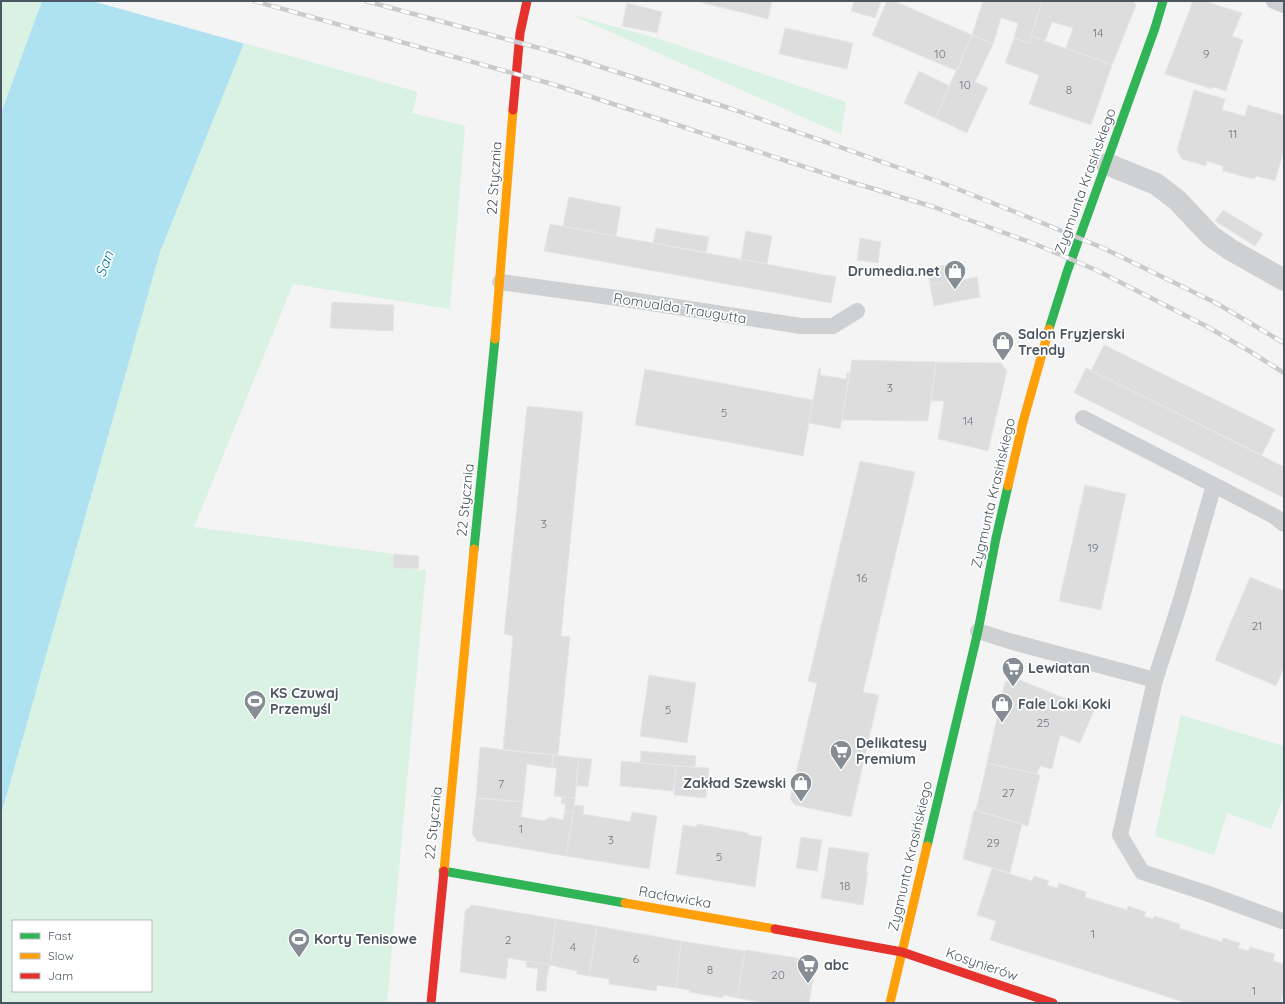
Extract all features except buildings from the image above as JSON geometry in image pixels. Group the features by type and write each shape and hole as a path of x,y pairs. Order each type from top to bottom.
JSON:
{"street":[{"name":"22 Stycznia","path":"431,1003 500,282 510,142 520,33 527,1"},
{"name":"Zygmunta Krasińskiego","path":"890,1003 978,631 996,538 1023,422 1062,287 1107,164 1155,28 1163,1"},
{"path":"1107,164 1156,184 1177,200 1211,236 1231,250 1284,280"},
{"name":"Racławicka","path":"443,871 902,952"},
{"name":"Kosynierów","path":"902,952 1053,1003"}],"lane":[{"path":"1274,1 1284,5"},
{"name":"Romualda Traugutta","path":"500,282 625,299 801,326 833,326 857,311"},
{"path":"1083,418 1274,516 1284,524"},
{"path":"1214,485 1180,603 1155,680 1120,835 1142,872 1206,893 1282,921"},
{"path":"978,631 1009,641 1155,680"}],"green space":[{"path":"1,1 42,1 1,113"},
{"path":"572,15 657,38 846,102 841,134"},
{"path":"244,43 418,92 412,113 465,126 450,309 293,284 194,527 394,554 394,568 426,570 387,1003 1,1003 1,815 160,252"},
{"path":"1181,715 1284,746 1284,795 1271,829 1227,813 1214,855 1155,836"}],"water":[{"name":"San","path":"42,1 263,1 244,43 160,252 1,815 1,113"}],"pier":[{"path":"92,1 265,1 246,44"}],"railway":[{"path":"254,1 552,84 851,182 934,207 1035,244 1096,270 1206,326 1284,373"},
{"path":"366,1 561,54 735,110 945,184 1103,248 1216,303 1284,343"}],"traffic: fast":[{"path":"1049,329 1067,272 1155,28 1163,1"},
{"path":"474,549 495,339"},
{"path":"927,846 978,631 996,538 1008,486"},
{"path":"443,871 625,903"}],"traffic: slow":[{"path":"495,339 513,110"},
{"path":"1008,486 1023,422 1049,329"},
{"path":"444,871 474,549"},
{"path":"890,1003 927,846"},
{"path":"625,903 775,929"}],"traffic: jam":[{"path":"513,110 520,33 527,1"},
{"path":"431,1003 444,871"},
{"path":"775,929 902,952 1053,1003"}],"place":[{"name":"Drumedia.net","path":"955,290"},
{"name":"Salon Fryzjerski Trendy","path":"1003,362"},
{"name":"Lewiatan","path":"1013,688"},
{"name":"KS Czuwaj Przemyśl","path":"255,720"},
{"name":"Fale Loki Koki","path":"1002,724"},
{"name":"Delikatesy Premium","path":"841,770"},
{"name":"Zakład Szewski","path":"801,802"},
{"name":"Korty Tenisowe","path":"299,958"},
{"name":"abc","path":"808,984"}]}
